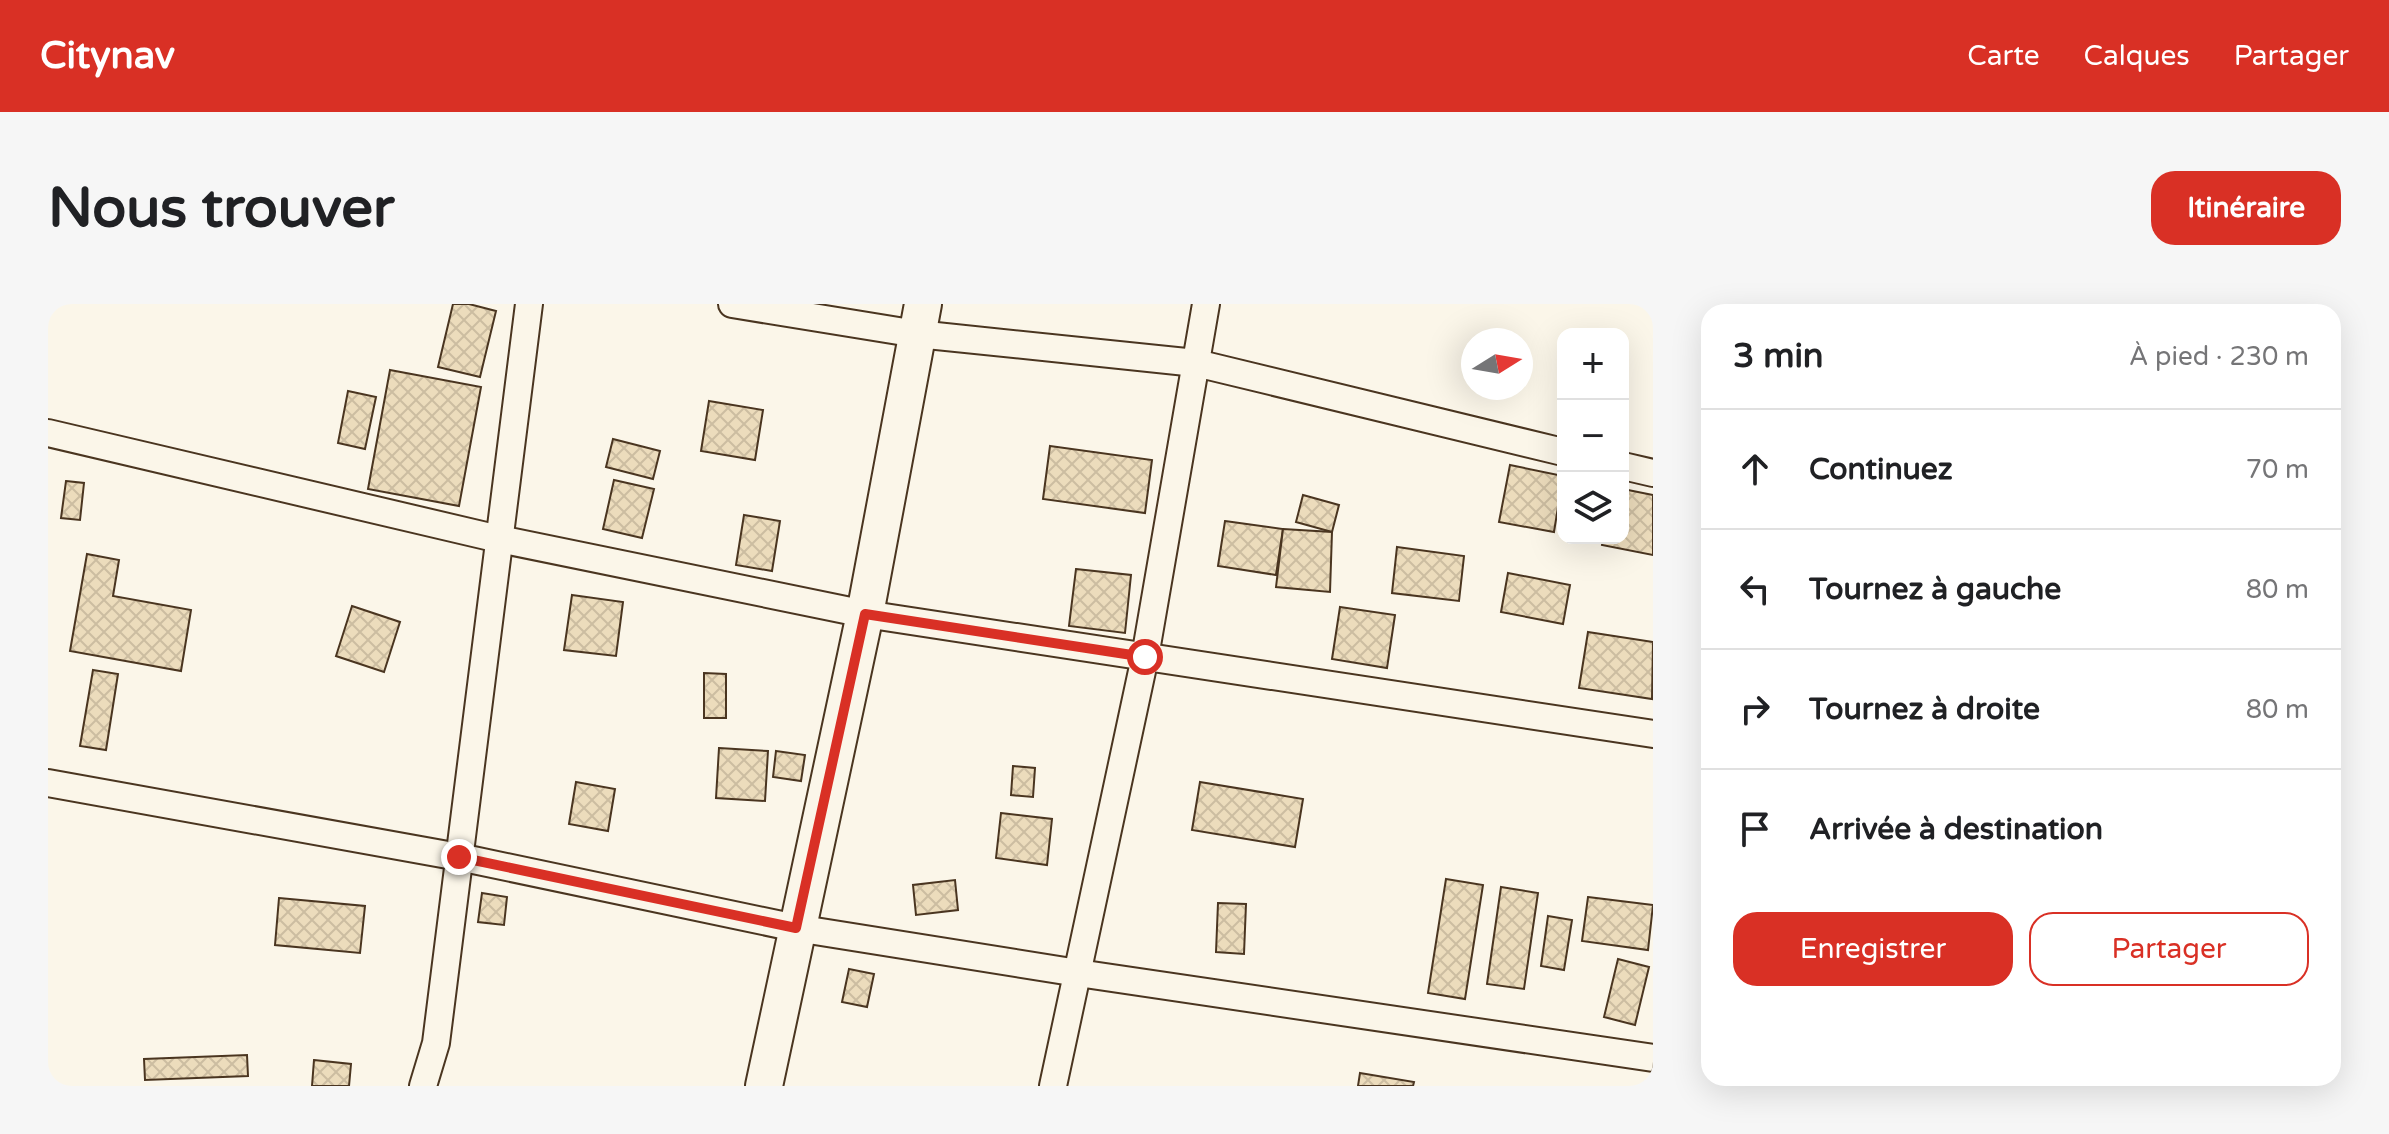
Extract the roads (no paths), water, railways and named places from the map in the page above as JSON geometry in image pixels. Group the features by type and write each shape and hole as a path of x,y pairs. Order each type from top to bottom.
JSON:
{"street":[{"path":"423,1086 436,1043 529,304"},
{"path":"732,304 920,319 1196,363 1557,451"},
{"path":"1053,1086 1145,657 1206,304"},
{"path":"764,1086 865,614 920,319"},
{"path":"48,433 499,539 865,614 1653,734"},
{"path":"1629,467 1653,473"},
{"path":"48,783 459,857 796,928 1653,1058"}]}
